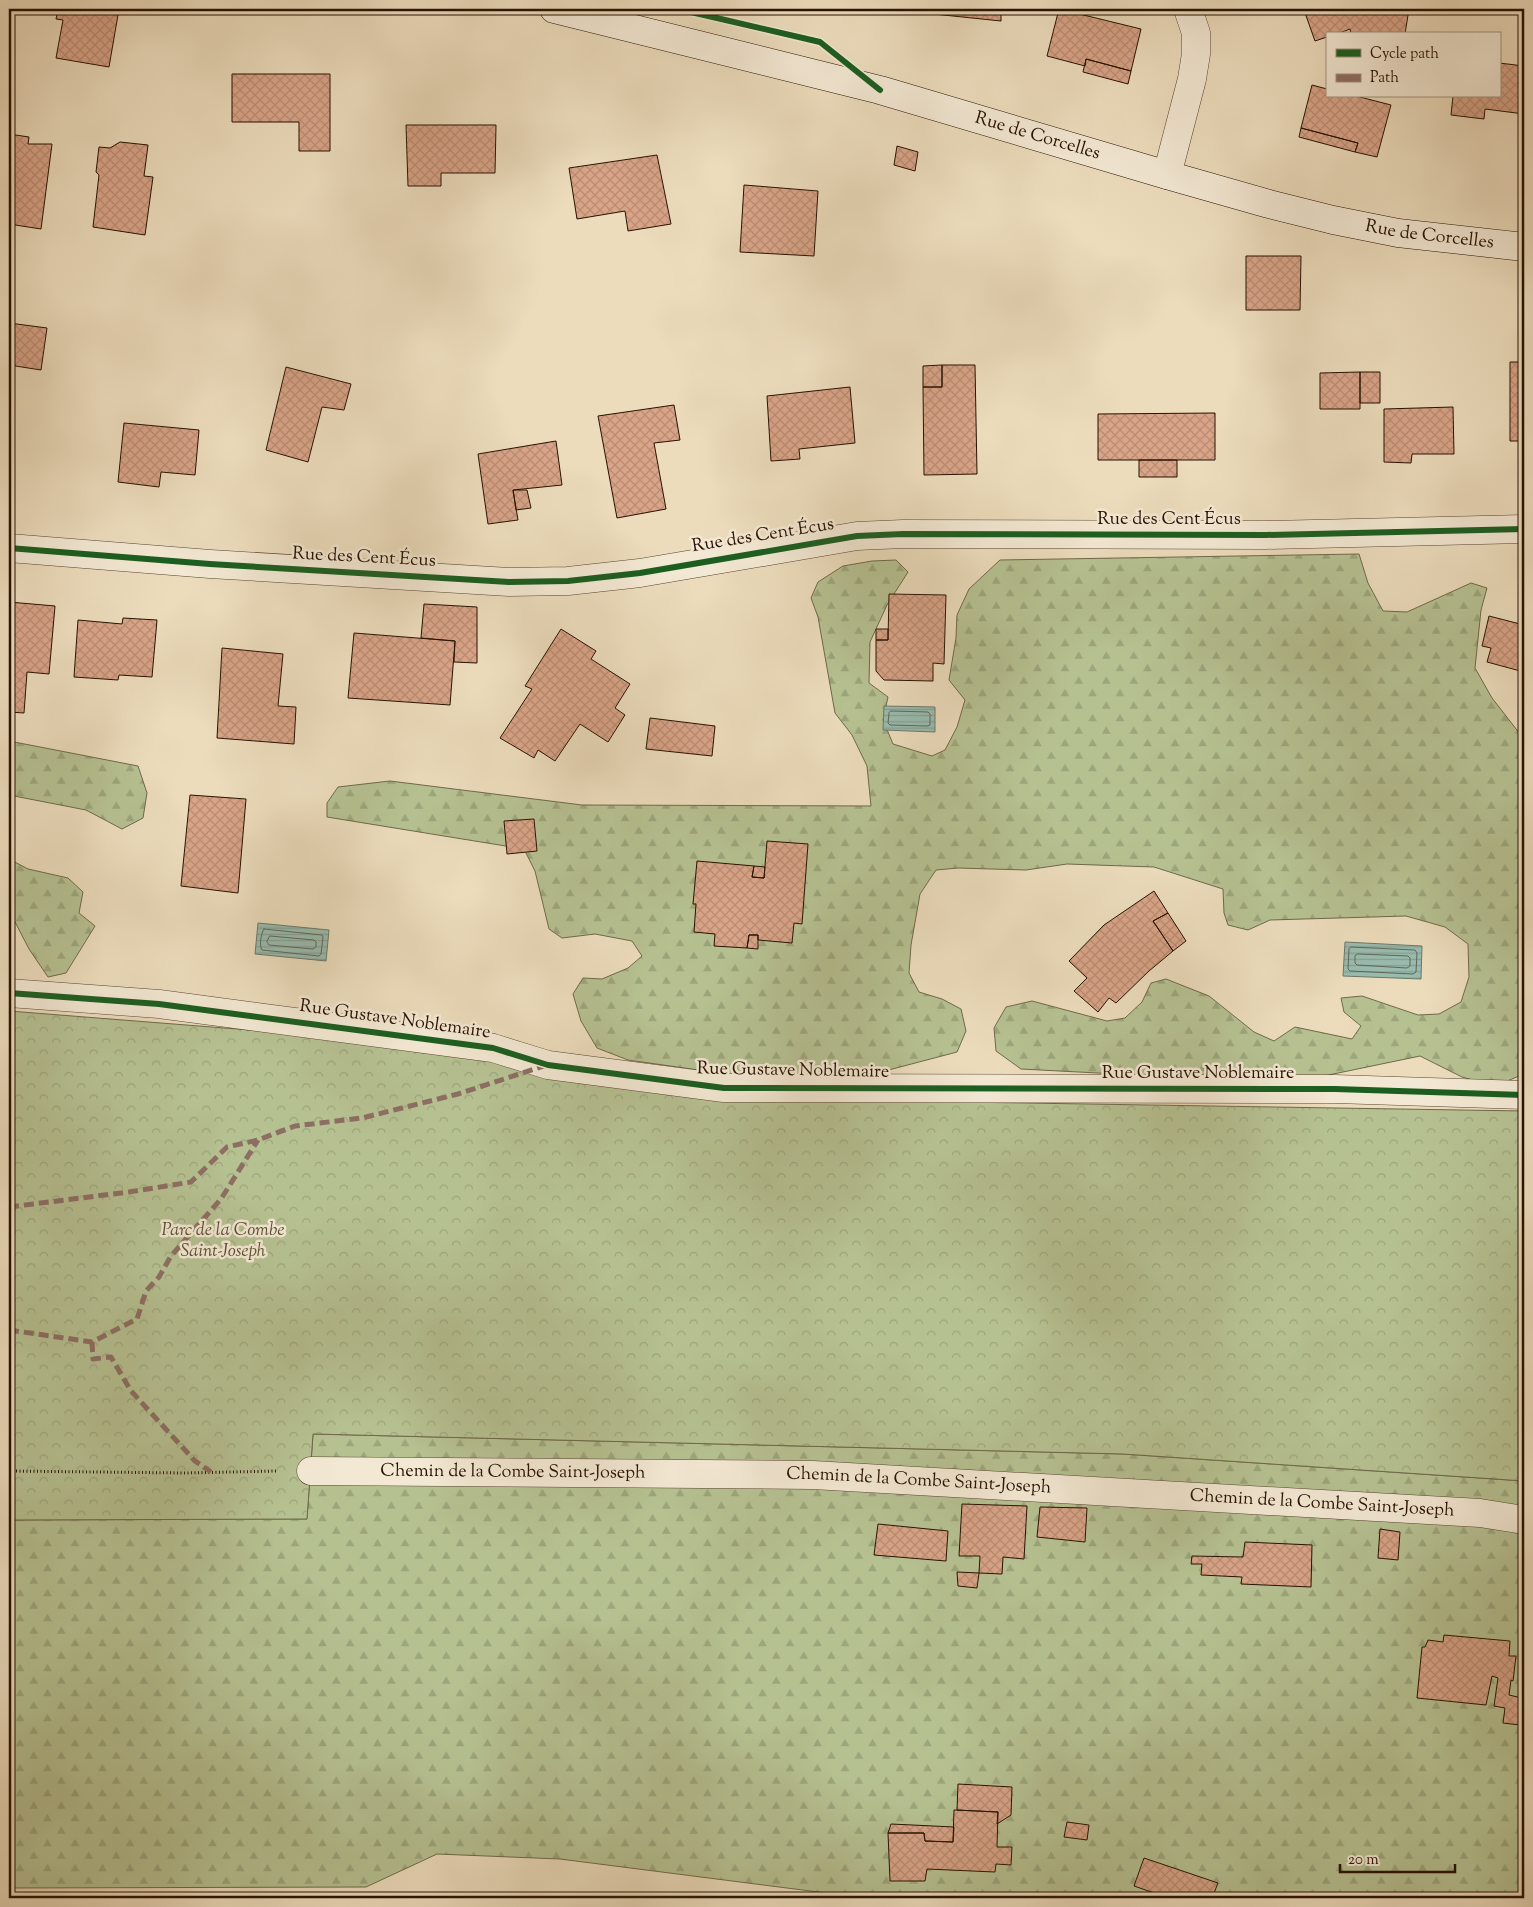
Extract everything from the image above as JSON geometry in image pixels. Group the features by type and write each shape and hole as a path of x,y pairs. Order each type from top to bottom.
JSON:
{"street":[{"name":"Rue de Corcelles","path":"554,9 880,90 1167,175 1333,220 1398,233 1524,247"},
{"path":"1167,175 1192,79 1196,54 1196,33 1188,9"},
{"name":"Rue des Cent Écus","path":"9,548 210,564 509,582 558,581 640,573 857,536 903,534 1264,535 1524,529"},
{"name":"Rue Gustave Noblemaire","path":"9,993 159,1004 473,1045 493,1048 548,1065 724,1088 1335,1089 1524,1095"},
{"name":"Chemin de la Combe Saint-Joseph","path":"311,1470 813,1474 1480,1513 1524,1520"}],"path":[{"path":"9,1471 185,1473 311,1470"}],"green space":[{"path":"1359,554 1368,583 1383,611 1407,612 1471,583 1487,588 1481,610 1475,668 1492,698 1520,734 1524,735 1524,1074 1495,1086 1462,1077 1420,1056 1290,1083 1021,1069 996,1051 994,1028 1006,1007 1032,1001 1107,1021 1125,1018 1142,1002 1151,983 1166,979 1209,996 1254,1032 1274,1041 1295,1027 1352,1039 1361,1026 1344,1012 1341,998 1362,996 1418,1015 1439,1014 1461,1002 1469,977 1468,944 1445,927 1406,916 1270,920 1248,930 1228,925 1224,913 1223,889 1154,867 1067,864 1026,870 958,868 936,870 920,894 911,945 909,973 919,992 942,999 961,1009 966,1031 957,1052 881,1072 762,1079 628,1060 597,1048 581,1021 573,994 583,978 602,979 628,968 642,956 632,941 595,934 562,938 549,929 535,871 524,849 327,817 327,803 338,787 390,781 582,805 871,806 867,766 852,735 835,713 818,617 811,598 818,582 843,566 872,561 896,560 908,572 887,605 870,642 869,683 888,697 883,720 893,744 932,756 945,750 957,727 965,700 949,680 956,638 957,615 969,589 1000,560"},
{"path":"9,741 138,766 147,793 143,818 122,829 86,810 9,795"},
{"path":"9,859 28,869 68,878 83,892 79,913 95,926 66,973 48,977 29,949 13,918 9,917"},
{"name":"Parc de la Combe Saint-Joseph","path":"9,1011 275,1032 493,1057 710,1098 1524,1111 1524,1481 1123,1454 313,1434 307,1519 9,1520"},
{"path":"313,1434 1123,1454 1524,1481 1524,1898 865,1898 560,1859 437,1854 366,1887 9,1888 9,1520 307,1519"}],"water":[{"path":"884,706 935,707 935,732 883,730"},
{"path":"258,923 329,930 326,961 255,954"},
{"path":"1345,942 1422,946 1421,979 1343,976"}],"building":[{"path":"58,9 119,9 109,67 56,58 63,20 56,19"},
{"path":"924,9 1001,9 1001,21 924,13"},
{"path":"1059,9 1141,29 1131,71 1086,59 1085,66 1047,56"},
{"path":"1409,9 1405,32 1351,32 1350,29 1342,32 1326,32 1326,37 1315,41 1304,10"},
{"path":"1086,59 1131,71 1128,84 1083,72"},
{"path":"1500,63 1524,66 1524,114 1485,109 1484,119 1451,115 1453,98 1500,98"},
{"path":"232,74 330,74 330,151 299,151 299,122 232,122"},
{"path":"1312,85 1326,89 1326,98 1364,98 1391,105 1377,157 1355,152 1358,143 1301,128"},
{"path":"406,125 496,125 495,173 441,173 441,186 408,186"},
{"path":"1301,128 1358,143 1355,152 1299,137"},
{"path":"9,134 29,137 28,144 52,144 41,229 9,224"},
{"path":"120,142 148,145 144,176 153,177 145,235 93,227 99,175 96,172 99,147 110,148"},
{"path":"897,146 918,152 915,171 894,165"},
{"path":"657,155 671,224 628,231 625,211 577,219 569,168"},
{"path":"744,185 818,191 814,256 740,252"},
{"path":"1246,256 1301,256 1300,310 1246,310"},
{"path":"9,323 47,328 41,370 9,365"},
{"path":"1510,362 1524,362 1524,441 1510,441"},
{"path":"942,365 942,387 923,387 923,366"},
{"path":"942,365 975,365 977,474 924,475 923,387 942,387"},
{"path":"286,367 351,384 344,410 322,407 308,462 266,450"},
{"path":"1360,372 1380,372 1380,403 1360,403"},
{"path":"1360,372 1360,409 1320,409 1320,373"},
{"path":"850,387 855,443 799,449 800,459 771,461 767,396"},
{"path":"674,405 680,440 654,443 666,509 617,518 598,416"},
{"path":"1453,407 1454,454 1412,454 1411,463 1384,462 1384,409"},
{"path":"1215,413 1215,460 1098,460 1098,414"},
{"path":"124,423 199,430 195,475 161,472 159,487 118,482"},
{"path":"556,441 562,485 513,490 518,520 488,524 478,454"},
{"path":"1139,460 1177,460 1177,477 1139,477"},
{"path":"513,490 527,490 531,508 516,510"},
{"path":"889,594 946,595 944,664 933,663 933,681 884,680 876,671 876,640 888,640"},
{"path":"9,602 55,606 49,674 27,672 24,713 9,712"},
{"path":"424,604 477,607 477,663 454,662 455,641 421,638"},
{"path":"1489,616 1524,625 1524,672 1487,662 1491,648 1482,646"},
{"path":"123,618 157,620 152,677 119,675 118,680 74,677 78,620 122,624"},
{"path":"561,629 596,651 591,659 630,684 615,708 625,715 608,742 580,724 555,761 538,750 534,758 500,738 532,689 525,686"},
{"path":"876,629 888,629 888,640 876,640"},
{"path":"354,633 455,641 450,705 348,698"},
{"path":"222,648 283,654 278,706 296,707 294,744 217,738"},
{"path":"1524,707 1524,726 1520,725"},
{"path":"650,718 715,726 712,756 646,749"},
{"path":"190,795 246,799 238,893 181,886"},
{"path":"534,819 537,851 507,854 504,821"},
{"path":"767,841 808,844 802,924 794,923 792,943 758,940 758,935 749,935 747,948 714,946 715,934 694,932 696,904 693,904 697,861 754,866 752,877 764,878"},
{"path":"754,866 765,867 764,878 752,877"},
{"path":"1154,891 1168,913 1153,921 1173,951 1116,1003 1109,998 1098,1012 1074,991 1087,978 1069,961 1104,925"},
{"path":"1168,913 1186,941 1173,951 1153,921"},
{"path":"749,935 758,935 758,949 747,948"},
{"path":"962,1504 1027,1506 1024,1559 1003,1557 1002,1574 979,1573 980,1556 959,1556"},
{"path":"1040,1507 1087,1508 1085,1542 1037,1537"},
{"path":"878,1524 948,1531 946,1561 874,1555"},
{"path":"1380,1529 1400,1532 1398,1560 1378,1558"},
{"path":"1245,1542 1312,1545 1311,1587 1241,1584 1242,1577 1201,1575 1202,1564 1191,1564 1192,1556 1243,1557"},
{"path":"957,1572 979,1573 977,1588 958,1586"},
{"path":"1444,1635 1510,1641 1509,1656 1516,1656 1509,1695 1522,1698 1520,1725 1503,1723 1505,1708 1494,1706 1498,1678 1492,1676 1486,1705 1417,1698 1422,1647 1425,1647 1428,1640 1443,1642"},
{"path":"958,1784 1012,1787 1011,1815 997,1824 998,1812 957,1810"},
{"path":"954,1810 998,1812 997,1847 1012,1847 1011,1865 996,1864 995,1872 927,1869 925,1881 890,1881 888,1833 924,1833 925,1841 953,1842"},
{"path":"1067,1822 1089,1825 1087,1840 1064,1837"},
{"path":"891,1824 954,1827 953,1842 925,1841 924,1833 888,1833"},
{"path":"1144,1858 1218,1883 1212,1898 1169,1898 1134,1886"}],"marked path":[{"path":"9,1207 191,1182 227,1147 258,1140 295,1126 362,1118 458,1094 547,1065"},
{"path":"9,1330 92,1342 137,1319 146,1291 159,1277 171,1256 221,1199 258,1140"},
{"path":"92,1342 93,1359 111,1357 131,1391 195,1461 211,1472"}],"cycle path":[{"path":"678,9 820,42 880,90"},
{"path":"9,548 210,564 509,582 568,581 640,573 857,536 903,534 1265,535 1524,529"},
{"path":"9,993 159,1004 493,1048 548,1065 724,1088 1335,1089 1524,1095"}]}
